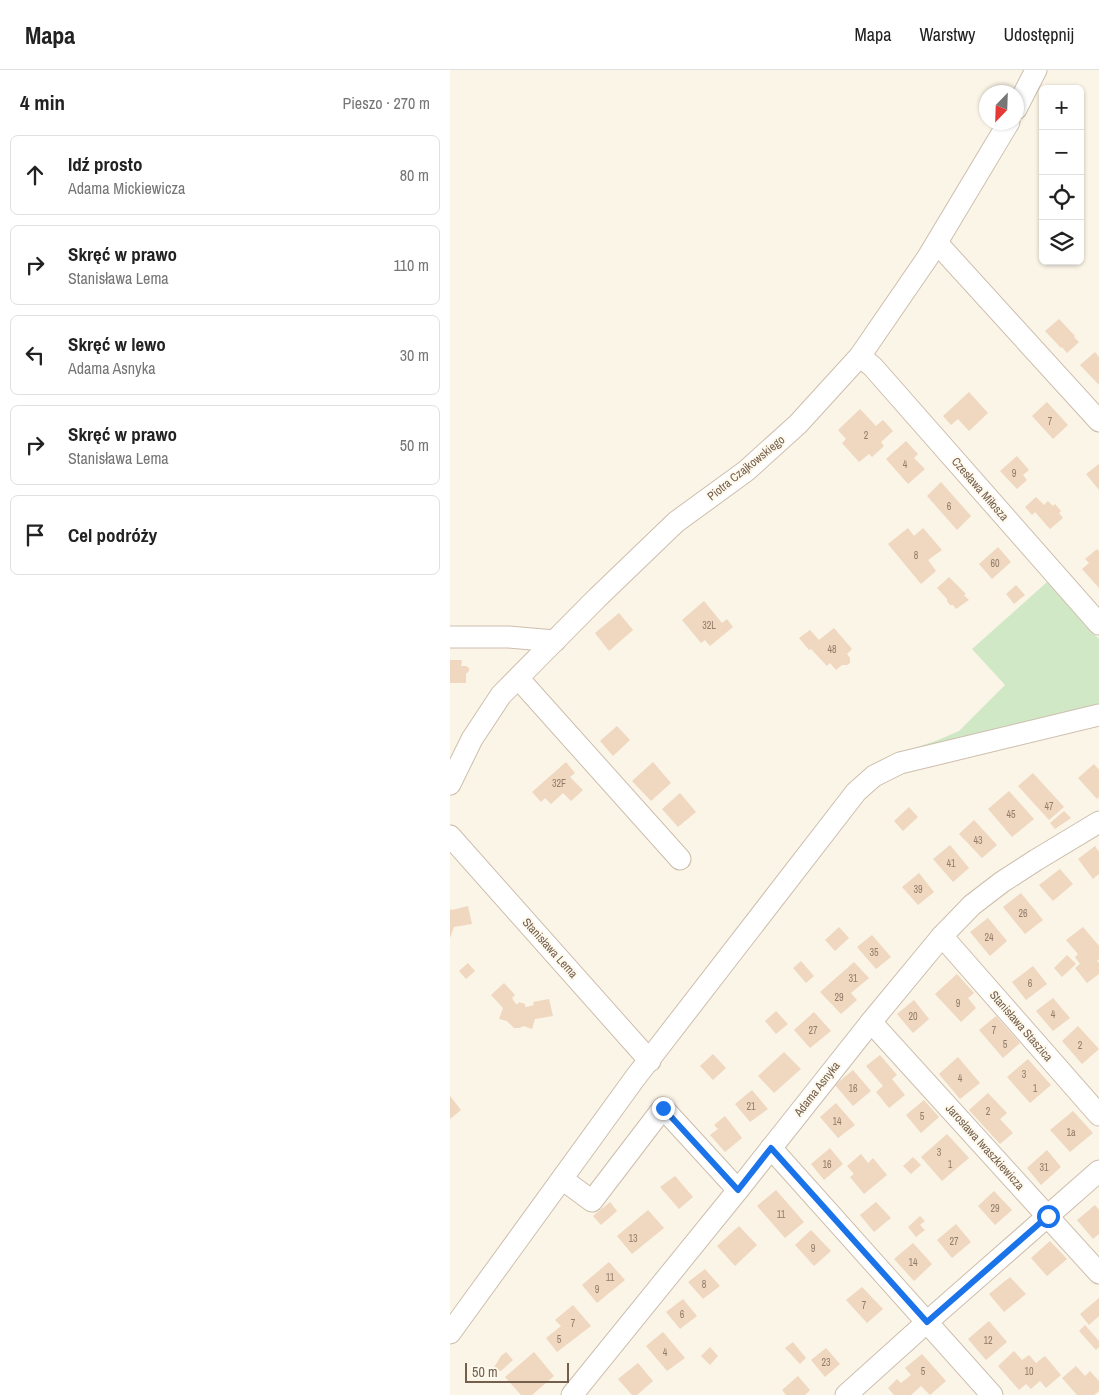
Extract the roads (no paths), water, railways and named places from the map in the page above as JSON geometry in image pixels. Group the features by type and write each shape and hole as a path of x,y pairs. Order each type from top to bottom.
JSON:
{"street":[{"path":"1024,93 1036,70"},
{"name":"Piotra Czajkowskiego","path":"450,784 472,739 501,694 676,522 746,471 798,424 860,356 928,257 1004,130"},
{"path":"937,242 1099,421"},
{"name":"Czesława Miłosza","path":"860,356 873,367 1099,624"},
{"path":"450,637 508,637 555,641"},
{"path":"518,678 680,859"},
{"path":"450,1333 635,1078 856,792 874,776 900,763 1099,715"},
{"name":"Adama Asnyka","path":"572,1395 738,1190 870,1022 942,936 972,905 1002,882 1099,822"},
{"name":"Stanisława Lema","path":"450,836 650,1061"},
{"name":"Stanisława Staszica","path":"942,936 1099,1115"},
{"name":"Jarosława Iwaszkiewicza","path":"870,1022 1099,1273"},
{"path":"562,1178 592,1201 663,1108 738,1190"},
{"path":"771,1148 992,1395"},
{"path":"846,1395 1099,1171"}]}
